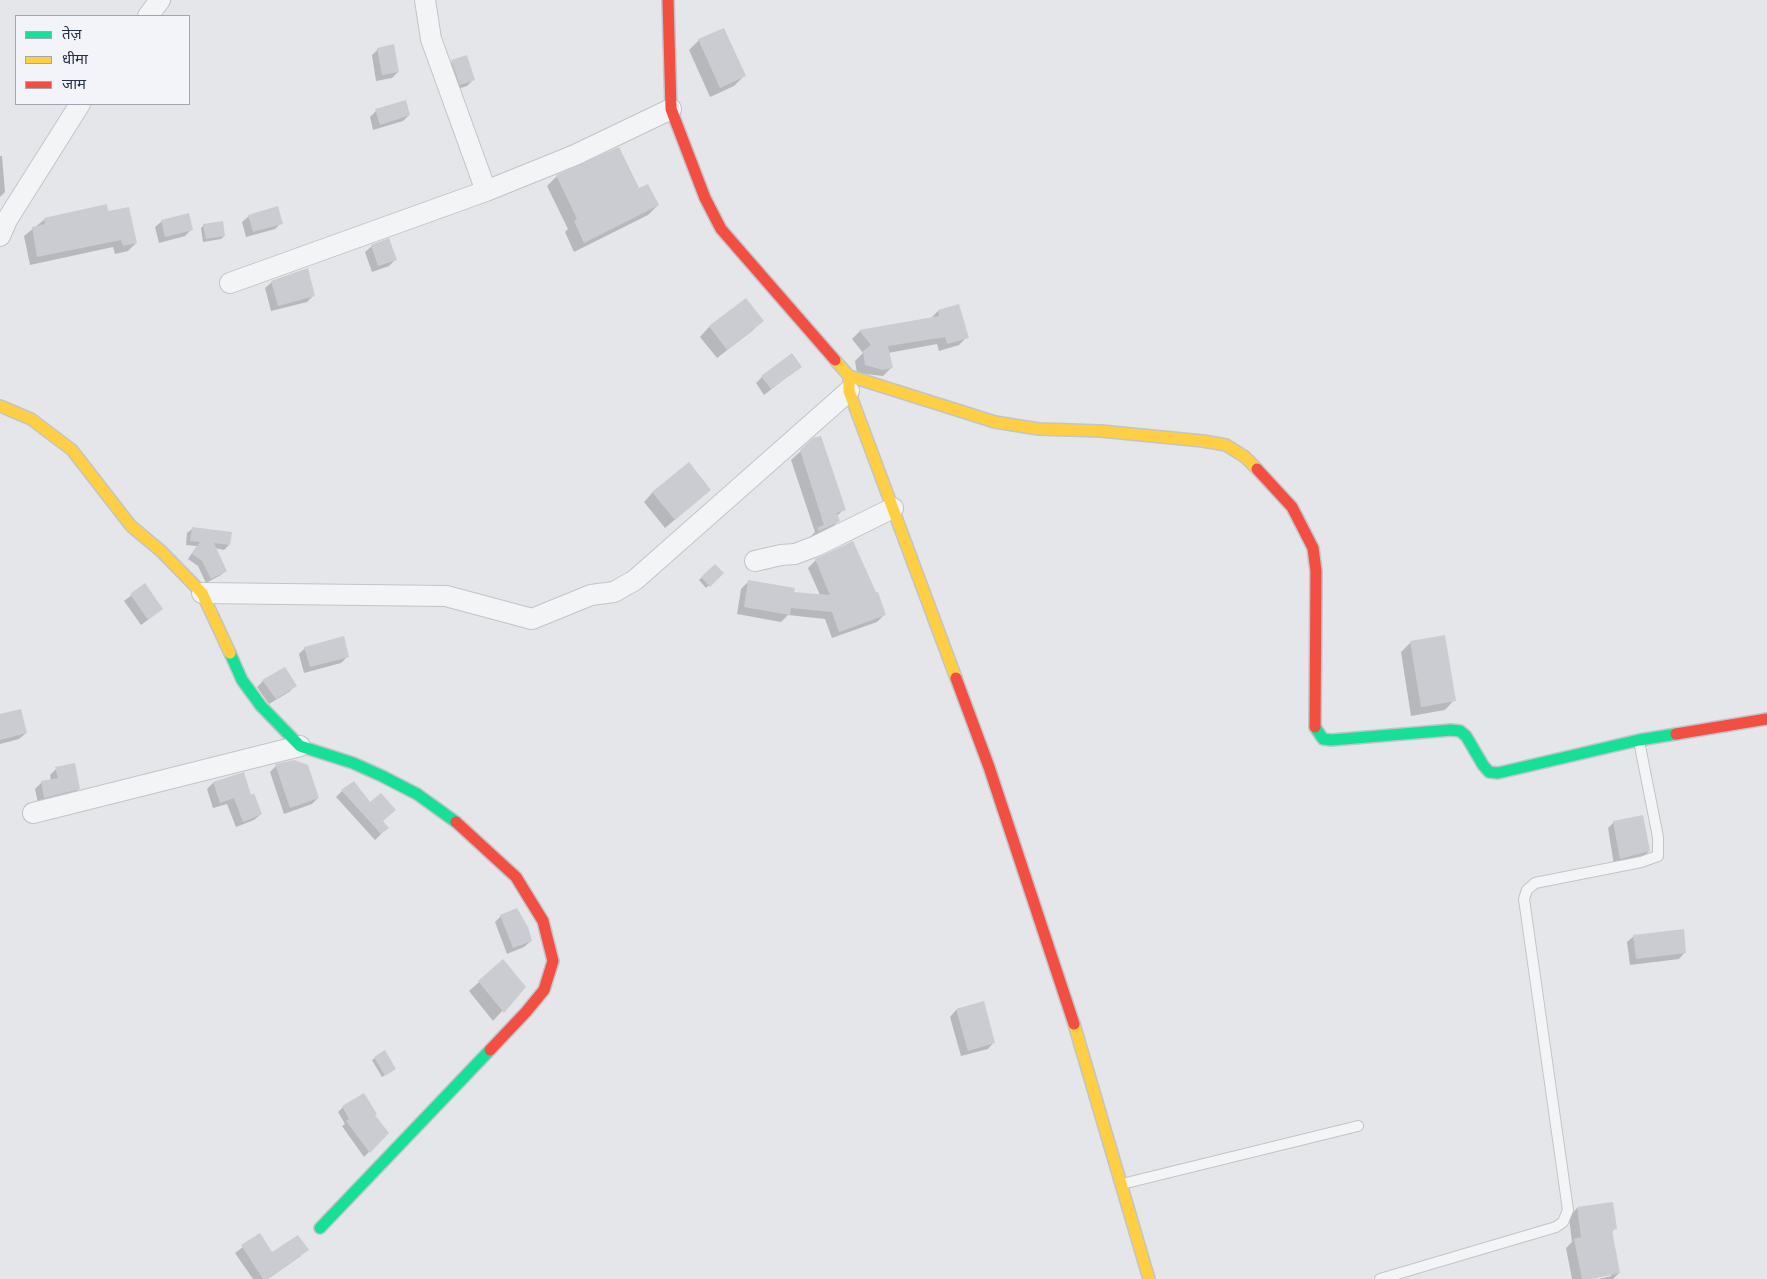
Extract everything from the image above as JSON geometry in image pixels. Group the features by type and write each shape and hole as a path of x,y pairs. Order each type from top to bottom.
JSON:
{"street":[{"path":"149,15 160,0"},
{"path":"425,0 431,38 486,191"},
{"path":"668,0 671,110 705,198 721,229 849,383 893,508 990,767 1076,1030 1149,1279"},
{"path":"0,236 7,220 79,105"},
{"path":"230,283 486,191 576,155 671,110"},
{"path":"202,593 446,596 532,619 591,595 614,592 635,580 670,550 849,383"},
{"path":"849,383 994,422 1039,429 1101,432 1204,441 1226,445 1245,457 1292,507 1313,548 1316,572 1314,724 1316,732 1323,739 1331,740 1451,730 1460,731 1466,736 1489,772 1498,774 1639,740 1767,720"},
{"path":"0,406 31,419 72,450 131,526 161,551 202,593 242,680 261,706 300,746 354,763 382,776 417,794 453,819 516,877 543,921 553,961 544,990 526,1012 320,1228"},
{"path":"755,561 795,554 816,546 893,508"},
{"path":"33,813 300,746"}],"lane":[{"path":"1380,1279 1556,1227 1563,1222 1568,1210 1524,899 1527,890 1535,883 1641,862 1658,856 1658,838 1639,740"},
{"path":"1121,1185 1358,1126"}],"building":[{"path":"724,28 746,76 720,88 698,39"},
{"path":"394,44 399,72 382,75 377,48"},
{"path":"467,55 475,80 460,85 451,60"},
{"path":"406,100 410,115 380,125 375,109"},
{"path":"619,147 639,188 648,184 659,205 584,243 574,221 577,219 556,175"},
{"path":"107,204 108,211 129,207 137,243 123,246 121,240 37,257 32,227 45,224 44,218"},
{"path":"278,206 283,224 253,232 248,215"},
{"path":"189,213 193,230 165,237 161,220"},
{"path":"223,221 225,236 206,239 203,224"},
{"path":"389,238 397,260 378,266 371,245"},
{"path":"308,268 315,296 278,306 271,281"},
{"path":"746,298 764,321 727,350 709,326"},
{"path":"959,304 969,338 947,344 945,337 888,346 893,368 883,370 865,365 863,351 871,345 859,330 939,316 938,310"},
{"path":"792,353 802,367 771,389 761,376"},
{"path":"821,436 846,510 837,513 840,521 819,531 817,528 824,525 800,450 813,438"},
{"path":"689,462 711,490 675,520 652,492"},
{"path":"192,527 232,532 230,545 214,543 227,571 211,579 202,561 192,554 200,542 190,541"},
{"path":"853,541 876,592 878,592 886,615 839,632 832,612 791,608 790,615 744,607 748,580 795,588 794,592 830,595 815,559"},
{"path":"715,564 724,573 710,587 701,577"},
{"path":"145,583 163,609 148,620 130,594"},
{"path":"1445,635 1456,701 1421,707 1410,641"},
{"path":"344,636 349,657 310,667 304,647"},
{"path":"285,667 297,686 276,699 262,680"},
{"path":"21,709 27,733 0,740 0,714"},
{"path":"294,760 308,765 319,798 290,808 275,764"},
{"path":"75,763 80,789 44,798 41,781 58,778 55,767"},
{"path":"244,772 251,795 254,793 262,814 243,822 234,798 220,803 213,782"},
{"path":"354,781 370,802 381,793 396,810 383,821 389,828 381,834 341,790"},
{"path":"1643,815 1650,851 1620,859 1613,821"},
{"path":"517,908 528,927 532,941 513,948 500,915"},
{"path":"1684,929 1686,953 1636,959 1633,935"},
{"path":"503,959 526,987 504,1013 478,981"},
{"path":"984,1001 995,1043 968,1051 956,1009"},
{"path":"385,1050 396,1069 385,1076 374,1057"},
{"path":"364,1093 377,1114 375,1115 389,1133 370,1153 346,1121 349,1119 342,1106"},
{"path":"1613,1202 1617,1229 1612,1230 1620,1273 1592,1279 1582,1279 1574,1239 1581,1237 1577,1207"},
{"path":"260,1233 272,1252 298,1235 309,1250 268,1279 263,1279 241,1245"}],"traffic: fast":[{"path":"230,653 242,680 261,706 300,746 353,763 382,776 417,794 456,822"},
{"path":"1315,727 1323,739 1331,740 1451,730 1460,731 1466,736 1489,772 1498,773 1639,740 1676,734"},
{"path":"320,1228 490,1050"}],"traffic: slow":[{"path":"835,360 849,376 849,391 956,678"},
{"path":"849,376 995,422 1039,429 1101,431 1226,445 1245,457 1257,469"},
{"path":"0,406 31,419 72,450 131,526 161,551 202,593 230,653"},
{"path":"1074,1024 1149,1279"}],"traffic: jam":[{"path":"668,0 671,109 705,198 721,229 835,360"},
{"path":"1257,469 1292,507 1313,548 1316,571 1315,727"},
{"path":"956,678 989,767 1074,1024"},
{"path":"1676,734 1767,719"},
{"path":"456,822 516,877 543,921 553,961 544,990 490,1050"}]}
